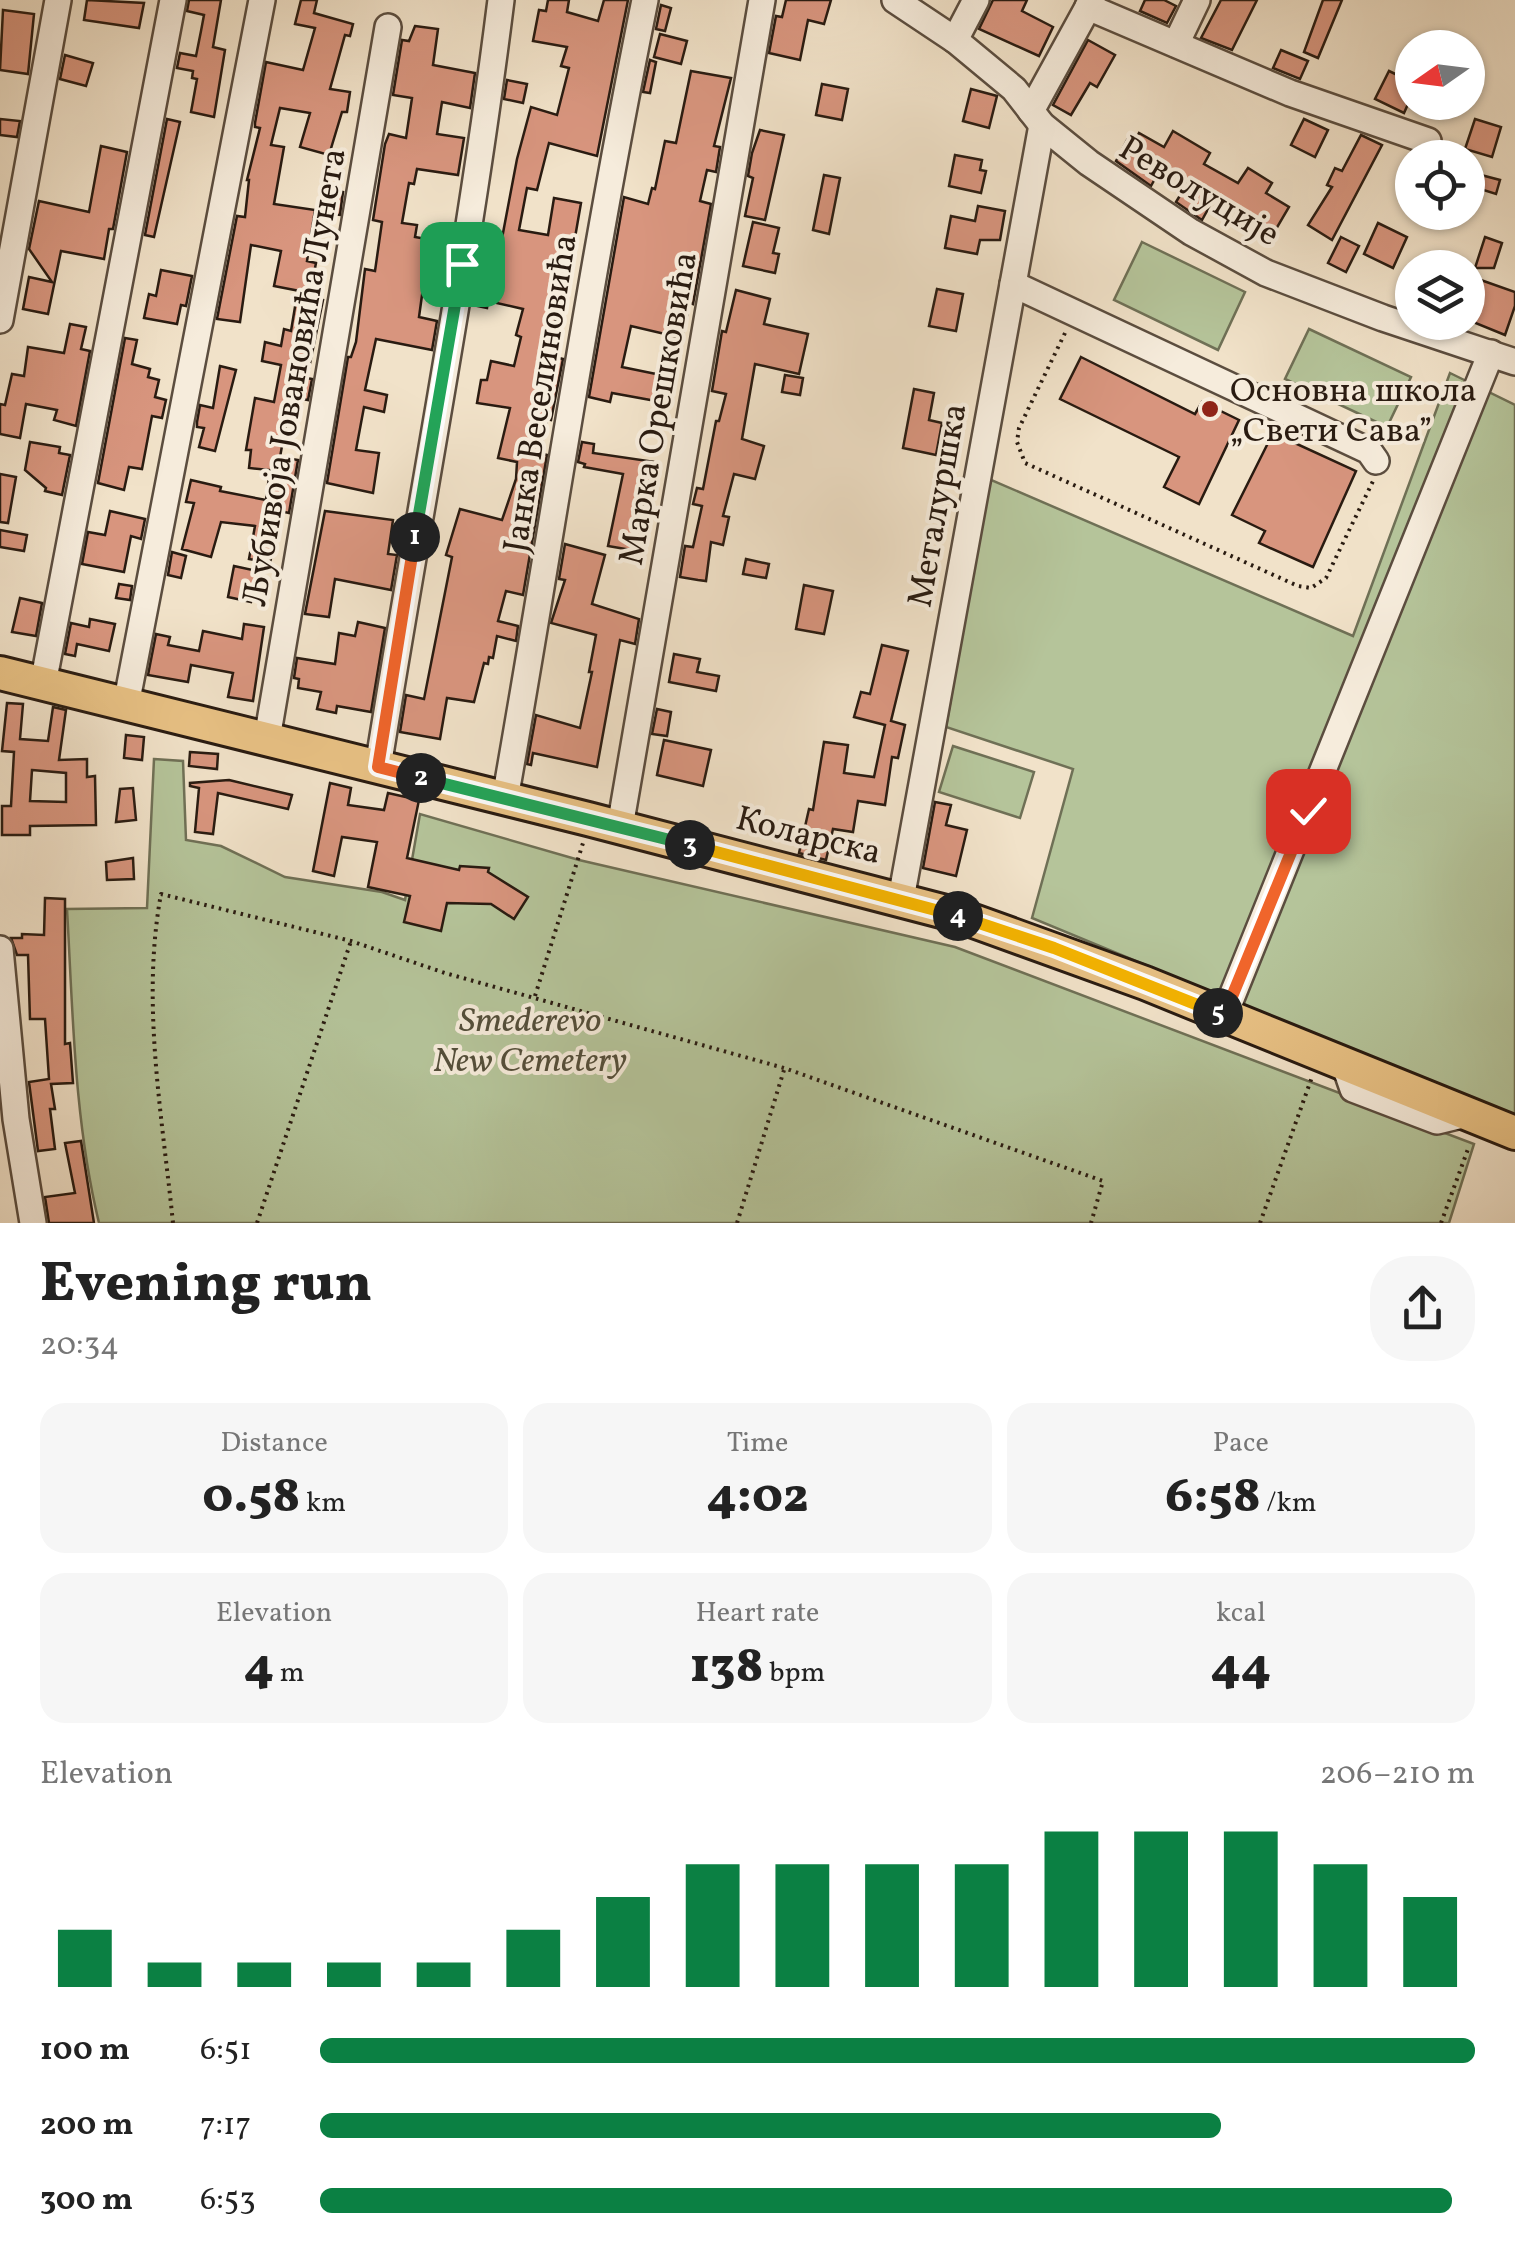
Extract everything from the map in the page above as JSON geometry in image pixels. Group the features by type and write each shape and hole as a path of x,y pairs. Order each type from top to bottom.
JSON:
{"main road":[{"name":"Коларска","path":"1,674 901,899 1054,948 1515,1133"}],"street":[{"path":"0,320 58,0"},
{"path":"44,684 174,0"},
{"path":"126,705 262,0"},
{"path":"378,767 426,466 481,163 501,0"},
{"name":"Јанка Веселиновића","path":"506,799 565,458 580,346 645,0"},
{"name":"Марка Орешковића","path":"604,823 762,0"},
{"name":"Револуције","path":"895,0 956,40 1089,163 1155,209 1249,264 1382,318 1503,358"},
{"path":"956,40 976,0"},
{"path":"1176,44 1198,0"},
{"path":"1090,4 1290,93 1422,140"},
{"name":"Металуршка","path":"901,899 1013,284 1037,118 1090,4"},
{"name":"Љубивоја Јовановића Лунета","path":"267,739 388,27"},
{"path":"1013,284 1369,452 1376,461"},
{"path":"1224,1016 1503,358"},
{"path":"0,688 1,674"},
{"path":"0,949 16,1119 33,1223"}],"path":[{"path":"1076,311 1019,428 1017,442 1026,463 1298,586 1310,588 1326,578 1373,480 1376,461"},
{"path":"534,998 579,860 604,823"},
{"path":"172,1223 153,1028 152,944 160,894 351,941 534,998 784,1068 1103,1181 1091,1223"},
{"path":"257,1223 351,941"},
{"path":"1260,1223 1333,1059"},
{"path":"738,1223 784,1068"},
{"path":"1441,1223 1468,1149"}],"green space":[{"path":"1142,242 1245,292 1218,350 1114,300"},
{"path":"1309,329 1411,377 1387,427 1285,379"},
{"path":"1450,373 1515,405 1515,1118 1032,918 1073,769 946,727 989,479 1353,636"},
{"path":"953,746 1034,772 1020,818 939,792"},
{"name":"Smederevo New Cemetery","path":"154,759 183,761 186,840 221,846 285,877 382,892 405,900 420,814 579,860 955,947 1474,1144 1449,1223 99,1223 79,1106 67,909 147,908"}],"building":[{"path":"87,0 144,3 139,28 84,20"},
{"path":"189,0 221,0 213,47 225,50 214,117 191,112 197,79 192,78 193,71 177,68 180,53 196,56 204,15 187,11"},
{"path":"301,0 317,0 314,13 353,24 350,36 345,35 330,89 350,92 347,112 342,112 329,155 300,147 310,113 280,108 271,145 284,147 274,204 315,210 307,261 316,263 310,293 274,286 281,251 251,245 240,322 217,319 237,216 245,217 266,62 303,70 315,28 295,24"},
{"path":"548,0 569,0 567,12 598,21 604,0 628,0 597,156 549,143 537,190 527,188 519,230 548,235 554,198 581,203 564,301 560,300 547,355 563,359 551,420 547,419 539,453 547,455 523,595 506,591 498,621 518,626 516,641 497,636 493,658 484,663 474,702 447,698 440,739 400,732 406,695 424,699 452,557 446,555 460,509 502,520 516,479 517,462 498,458 510,408 477,403 481,380 487,380 491,361 514,366 523,309 488,301 487,308 473,305 485,267 496,270 531,107 557,115 569,68 561,66 567,47 533,41 539,10 546,11"},
{"path":"786,0 831,0 824,24 808,20 800,60 769,53 776,16 782,17"},
{"path":"993,0 1027,0 1022,11 1053,27 1039,56 979,29"},
{"path":"1145,0 1164,0 1176,6 1167,23 1140,11"},
{"path":"1221,0 1257,0 1232,50 1201,38"},
{"path":"1323,0 1342,0 1318,58 1304,52"},
{"path":"661,5 671,8 665,31 656,29"},
{"path":"3,10 34,14 28,74 0,70"},
{"path":"415,26 438,29 433,65 475,73 470,108 442,102 437,134 464,138 458,175 417,169 414,184 409,183 402,223 417,225 415,237 443,242 439,261 427,259 419,317 437,321 432,350 376,339 365,390 387,395 384,412 364,407 356,450 379,453 373,493 327,483 348,357 356,342 365,269 375,271 382,222 373,220 385,144 389,134 406,138 412,98 393,95 402,40 409,41"},
{"path":"660,34 687,41 681,64 654,57"},
{"path":"1088,40 1115,55 1097,87 1090,83 1071,115 1053,105"},
{"path":"1281,50 1308,61 1300,79 1273,68"},
{"path":"65,55 93,63 86,86 60,79"},
{"path":"650,60 656,62 650,93 643,92"},
{"path":"691,71 731,78 714,146 720,147 716,172 707,170 700,201 711,204 693,304 690,303 682,338 631,326 622,367 661,375 656,401 612,393 610,402 589,397 624,197 648,204 665,141 676,143"},
{"path":"1389,71 1395,74 1395,109 1375,99"},
{"path":"507,80 527,84 523,103 504,99"},
{"path":"822,84 848,89 842,120 816,115"},
{"path":"971,89 997,96 989,128 963,121"},
{"path":"0,119 20,121 17,137 0,135"},
{"path":"167,119 180,122 154,237 145,235"},
{"path":"1304,119 1328,130 1315,157 1291,145"},
{"path":"1475,120 1501,127 1492,157 1485,155 1485,140 1468,140"},
{"path":"760,130 784,135 765,220 745,216 753,178 748,176 752,153"},
{"path":"1173,131 1210,153 1204,164 1238,183 1248,168 1272,183 1266,193 1289,207 1272,236 1256,226 1260,220 1217,193 1202,220 1176,202 1189,181 1162,166 1151,186 1116,161 1127,140 1134,143 1139,133 1164,147"},
{"path":"1361,135 1382,145 1332,240 1308,225 1332,187 1327,185 1335,168 1342,171"},
{"path":"101,146 127,152 104,259 61,251 48,314 23,309 29,277 52,282 29,249 39,201 89,212"},
{"path":"955,155 982,160 980,170 986,171 981,193 949,186"},
{"path":"824,175 840,178 829,234 813,230"},
{"path":"1485,176 1500,180 1496,194 1485,191"},
{"path":"324,189 343,192 340,215 321,213"},
{"path":"978,206 1005,211 1000,240 980,240 977,254 945,248 951,216 975,221"},
{"path":"753,222 779,228 773,253 779,254 775,273 743,266"},
{"path":"1378,223 1407,237 1401,250 1395,250 1393,268 1364,254"},
{"path":"1341,237 1359,246 1346,272 1328,263"},
{"path":"1485,237 1502,243 1494,268 1485,268 1485,250 1481,250"},
{"path":"161,270 192,276 186,306 181,305 177,324 144,318 149,294 156,296"},
{"path":"1485,281 1515,292 1515,306 1505,335 1485,327"},
{"path":"937,289 963,294 956,331 929,326"},
{"path":"736,290 770,299 764,324 808,334 799,374 755,364 742,439 764,446 755,479 734,474 723,516 729,517 723,545 711,542 706,581 680,577 685,546 693,547 702,506 693,504 697,488 703,489 716,421 726,394 712,391 722,331 726,332"},
{"path":"297,295 323,300 307,378 312,379 308,400 291,397 280,457 298,460 289,513 280,511 270,563 249,559 255,526 221,522 211,557 182,549 194,503 186,502 191,480 221,487 220,491 266,500 270,470 249,468 251,450 246,450 255,398 274,402 281,365 262,361 265,342 281,346 284,329 291,331"},
{"path":"70,324 86,327 81,349 90,351 76,426 54,420 57,410 26,404 20,438 0,434 0,404 5,405 12,374 24,376 28,347 64,353"},
{"path":"125,338 137,340 132,364 150,369 148,377 159,380 155,397 166,400 162,418 152,416 142,469 129,467 124,490 98,483"},
{"path":"1081,357 1195,414 1202,402 1239,420 1199,504 1164,487 1179,457 1060,399"},
{"path":"220,366 236,370 215,451 199,447 204,428 197,427 197,422 200,405 213,408"},
{"path":"785,375 803,378 800,395 782,392"},
{"path":"914,389 934,393 929,420 942,423 936,455 903,448"},
{"path":"1273,433 1356,471 1313,567 1259,543 1265,531 1232,515"},
{"path":"30,442 60,447 59,453 70,455 62,495 45,491 25,470"},
{"path":"582,442 594,444 593,453 655,462 650,485 646,484 637,551 608,546 623,474 584,467 578,462"},
{"path":"0,474 16,477 8,523 0,522"},
{"path":"110,511 145,519 141,539 131,536 124,572 82,564 88,532 105,535"},
{"path":"325,511 393,520 388,554 397,555 391,590 335,579 329,617 305,614"},
{"path":"0,530 27,535 24,551 0,547"},
{"path":"565,544 605,555 592,604 639,619 635,644 620,640 597,767 533,753 531,765 527,764 536,715 580,728 592,672 596,635 551,623 565,580 559,579"},
{"path":"172,552 186,556 181,578 168,575"},
{"path":"746,559 769,564 766,578 743,574"},
{"path":"234,566 257,571 251,602 228,597"},
{"path":"119,584 132,586 130,600 116,598"},
{"path":"804,585 833,591 824,634 796,629"},
{"path":"20,598 42,603 36,636 12,632"},
{"path":"90,619 115,624 109,651 77,644 75,656 65,654 71,623 89,627"},
{"path":"358,622 385,628 371,712 337,706 336,713 317,709 321,692 298,688 299,679 294,678 297,658 335,664 339,633 355,636"},
{"path":"244,624 264,627 253,701 228,697 233,673 191,665 188,682 148,675 156,634 170,637 168,645 199,651 203,631 242,639"},
{"path":"882,645 908,651 891,721 905,725 898,758 892,757 885,805 858,801 853,832 833,829 826,860 799,853 809,809 813,810 824,742 848,745 844,773 874,777 885,725 854,717 861,692 870,694"},
{"path":"674,654 700,659 697,672 719,676 716,691 669,682"},
{"path":"7,703 23,704 20,739 48,741 53,707 66,710 59,760 87,759 87,777 95,776 96,825 30,826 30,835 2,835 2,806 11,806 14,752 2,751","holes":["32,770 66,773 66,802 30,801"]},
{"path":"657,709 671,712 667,736 652,734"},
{"path":"126,735 144,737 142,760 124,758"},
{"path":"664,740 711,750 703,786 657,775"},
{"path":"190,752 218,754 217,769 189,766"},
{"path":"229,780 292,795 288,809 218,793 213,834 195,832 199,788 190,783"},
{"path":"330,783 351,788 348,805 384,810 388,793 419,800 407,858 459,870 460,866 489,868 488,872 528,897 514,919 491,904 447,903 441,931 404,922 410,896 368,887 377,842 342,837 334,876 313,871"},
{"path":"133,788 136,820 116,822 120,789"},
{"path":"935,802 951,805 946,825 967,830 956,876 923,868"},
{"path":"133,858 134,879 107,880 106,862"},
{"path":"45,898 65,899 65,1044 70,1043 73,1083 51,1084 55,1149 38,1151 29,1082 49,1079 45,1019 30,1019 28,955 17,955 11,938 44,935"},
{"path":"81,1141 94,1223 49,1223 45,1197 75,1193 65,1143"}],"place":[{"name":"Основна школа „Свети Сава”","path":"1210,409"}],"route":[{"path":"462,264 378,767 901,899 1054,948 1224,1016 1308,811"}]}
